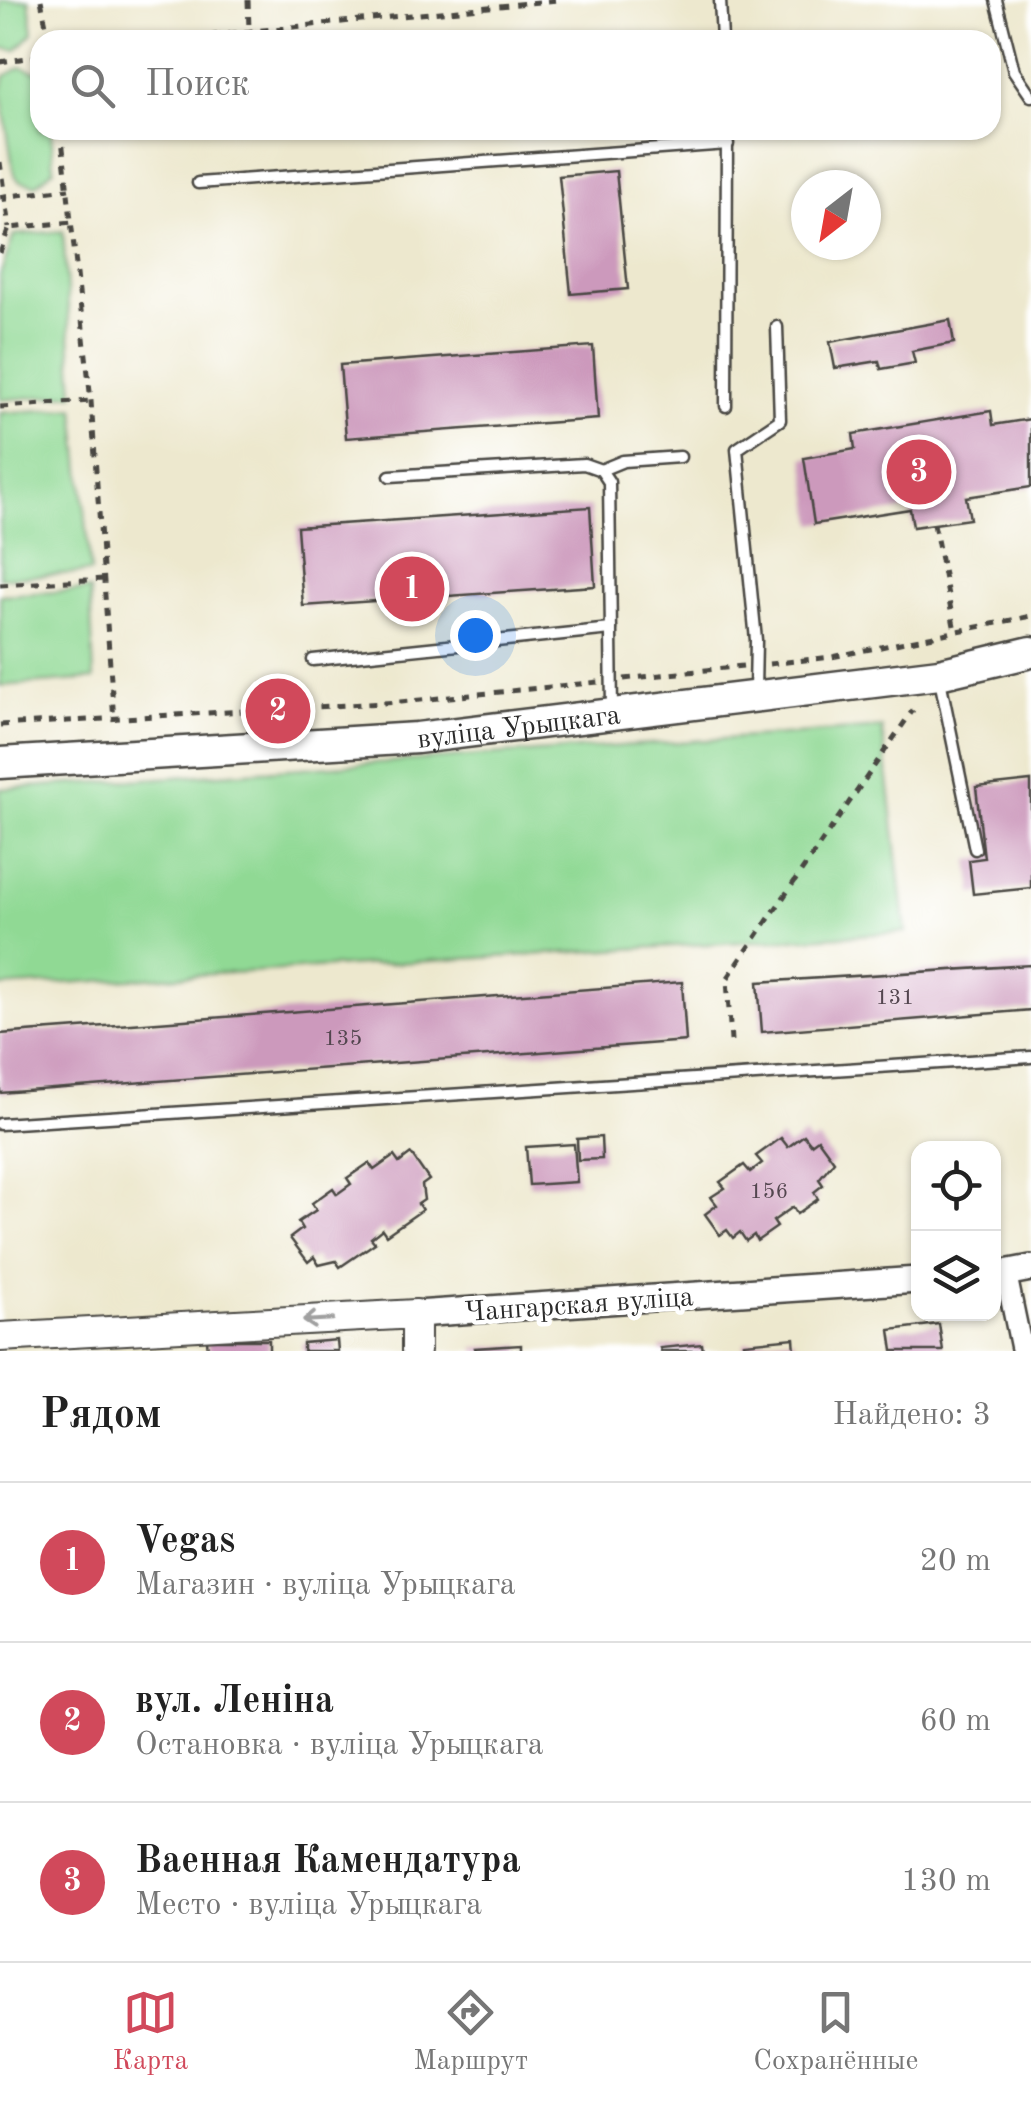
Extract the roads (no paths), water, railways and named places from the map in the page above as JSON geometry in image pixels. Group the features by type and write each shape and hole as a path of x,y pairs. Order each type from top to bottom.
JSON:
{"main road":[{"name":"вуліца Урыцкага","path":"0,763 417,738 939,674 1031,652"},
{"name":"Чангарская вуліца","path":"0,1337 416,1314"},
{"path":"416,1314 416,1351"}],"street":[{"path":"1010,1272 1022,1351"},
{"name":"Чангарская вуліца","path":"416,1314 911,1280"}],"lane":[{"path":"720,0 722,30"},
{"path":"996,0 1014,71 1031,96"},
{"path":"726,406 728,140"},
{"path":"198,183 728,144"},
{"path":"756,697 756,640 737,448 780,420 777,327"},
{"path":"601,470 623,460 680,457"},
{"path":"390,476 584,464 601,470 609,482 612,716"},
{"path":"313,660 611,629"},
{"path":"939,674 975,849"},
{"path":"0,1124 1031,1057"}],"place":[{"name":"Ваенная Камендатура","path":"919,472"},
{"name":"Vegas","path":"412,589"},
{"name":"вул. Леніна","path":"278,711"}]}
